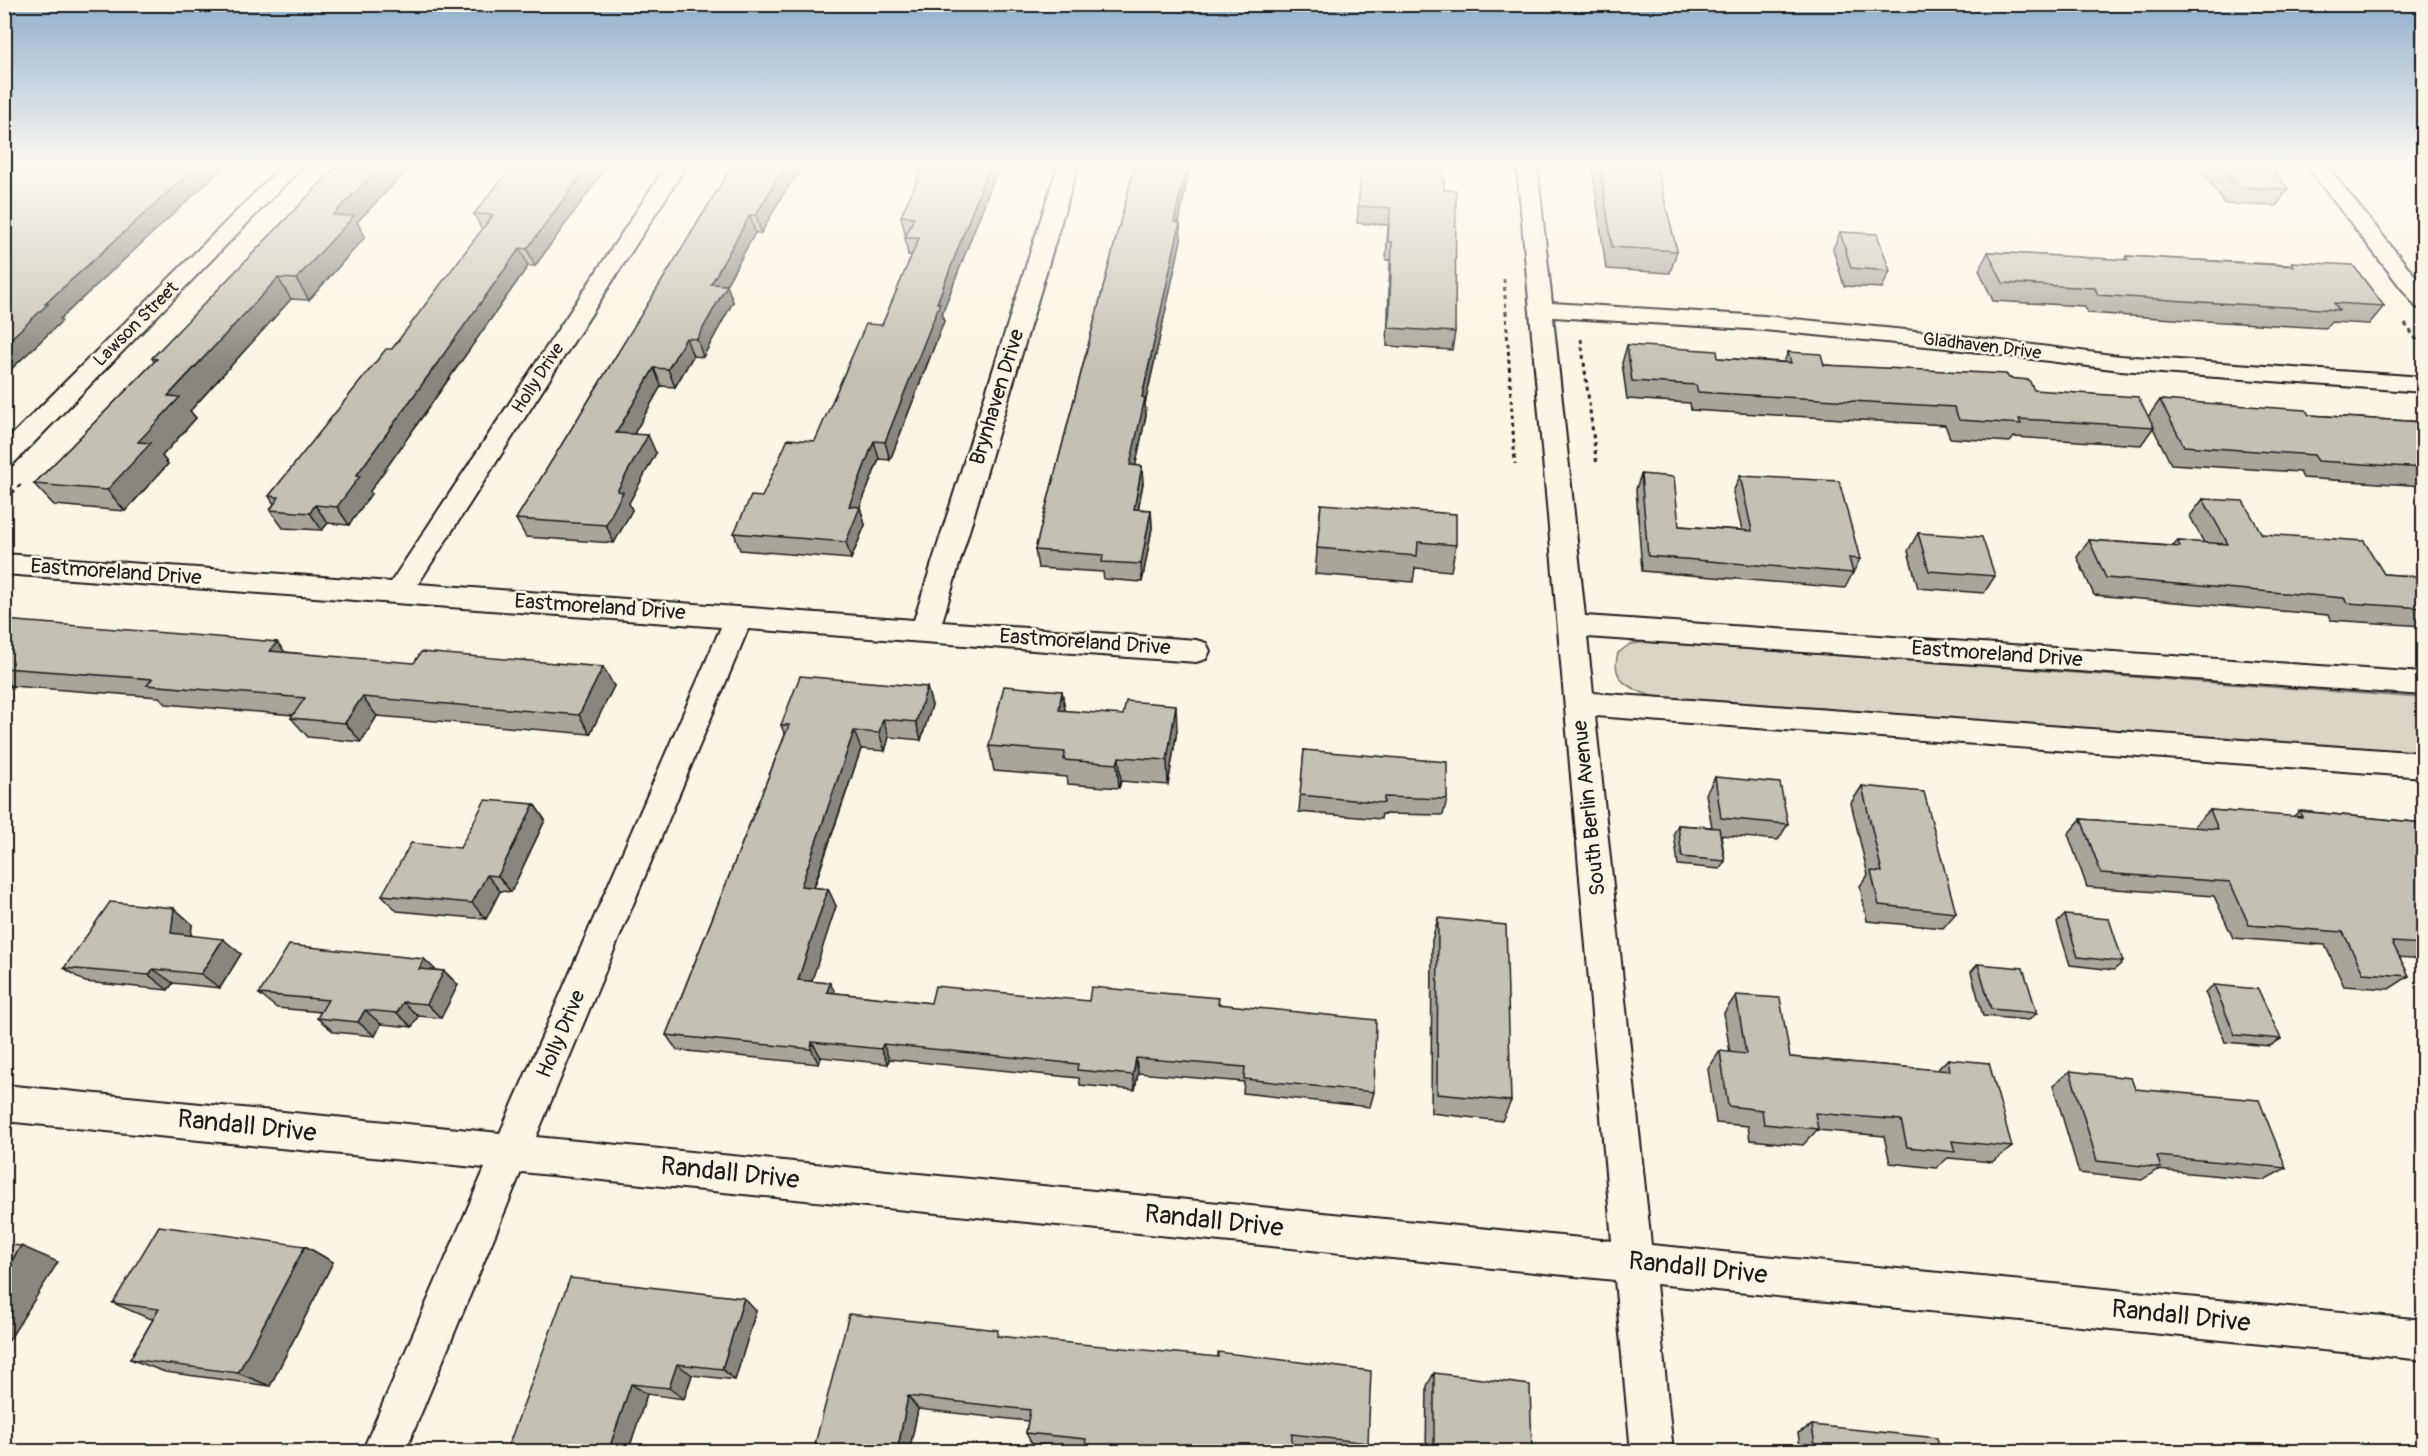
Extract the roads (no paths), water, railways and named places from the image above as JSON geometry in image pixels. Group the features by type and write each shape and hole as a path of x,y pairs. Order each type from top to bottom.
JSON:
{"street":[{"name":"Lawson Street","path":"4,458 227,233"},
{"name":"Holly Drive","path":"399,592 633,233"},
{"name":"Brynhaven Drive","path":"925,630 1047,233"},
{"name":"South Berlin Avenue","path":"1534,233 1652,1452"},
{"path":"2370,233 2424,302"},
{"name":"Gladhaven Drive","path":"1541,309 1764,323 1946,341 2120,363 2424,386"},
{"name":"Eastmoreland Drive","path":"4,564 1196,651"},
{"name":"Holly Drive","path":"382,1452 739,617"},
{"name":"Eastmoreland Drive","path":"1570,625 2424,684"},
{"path":"1579,703 2424,765"},
{"name":"Randall Drive","path":"4,1102 2424,1340"}]}
